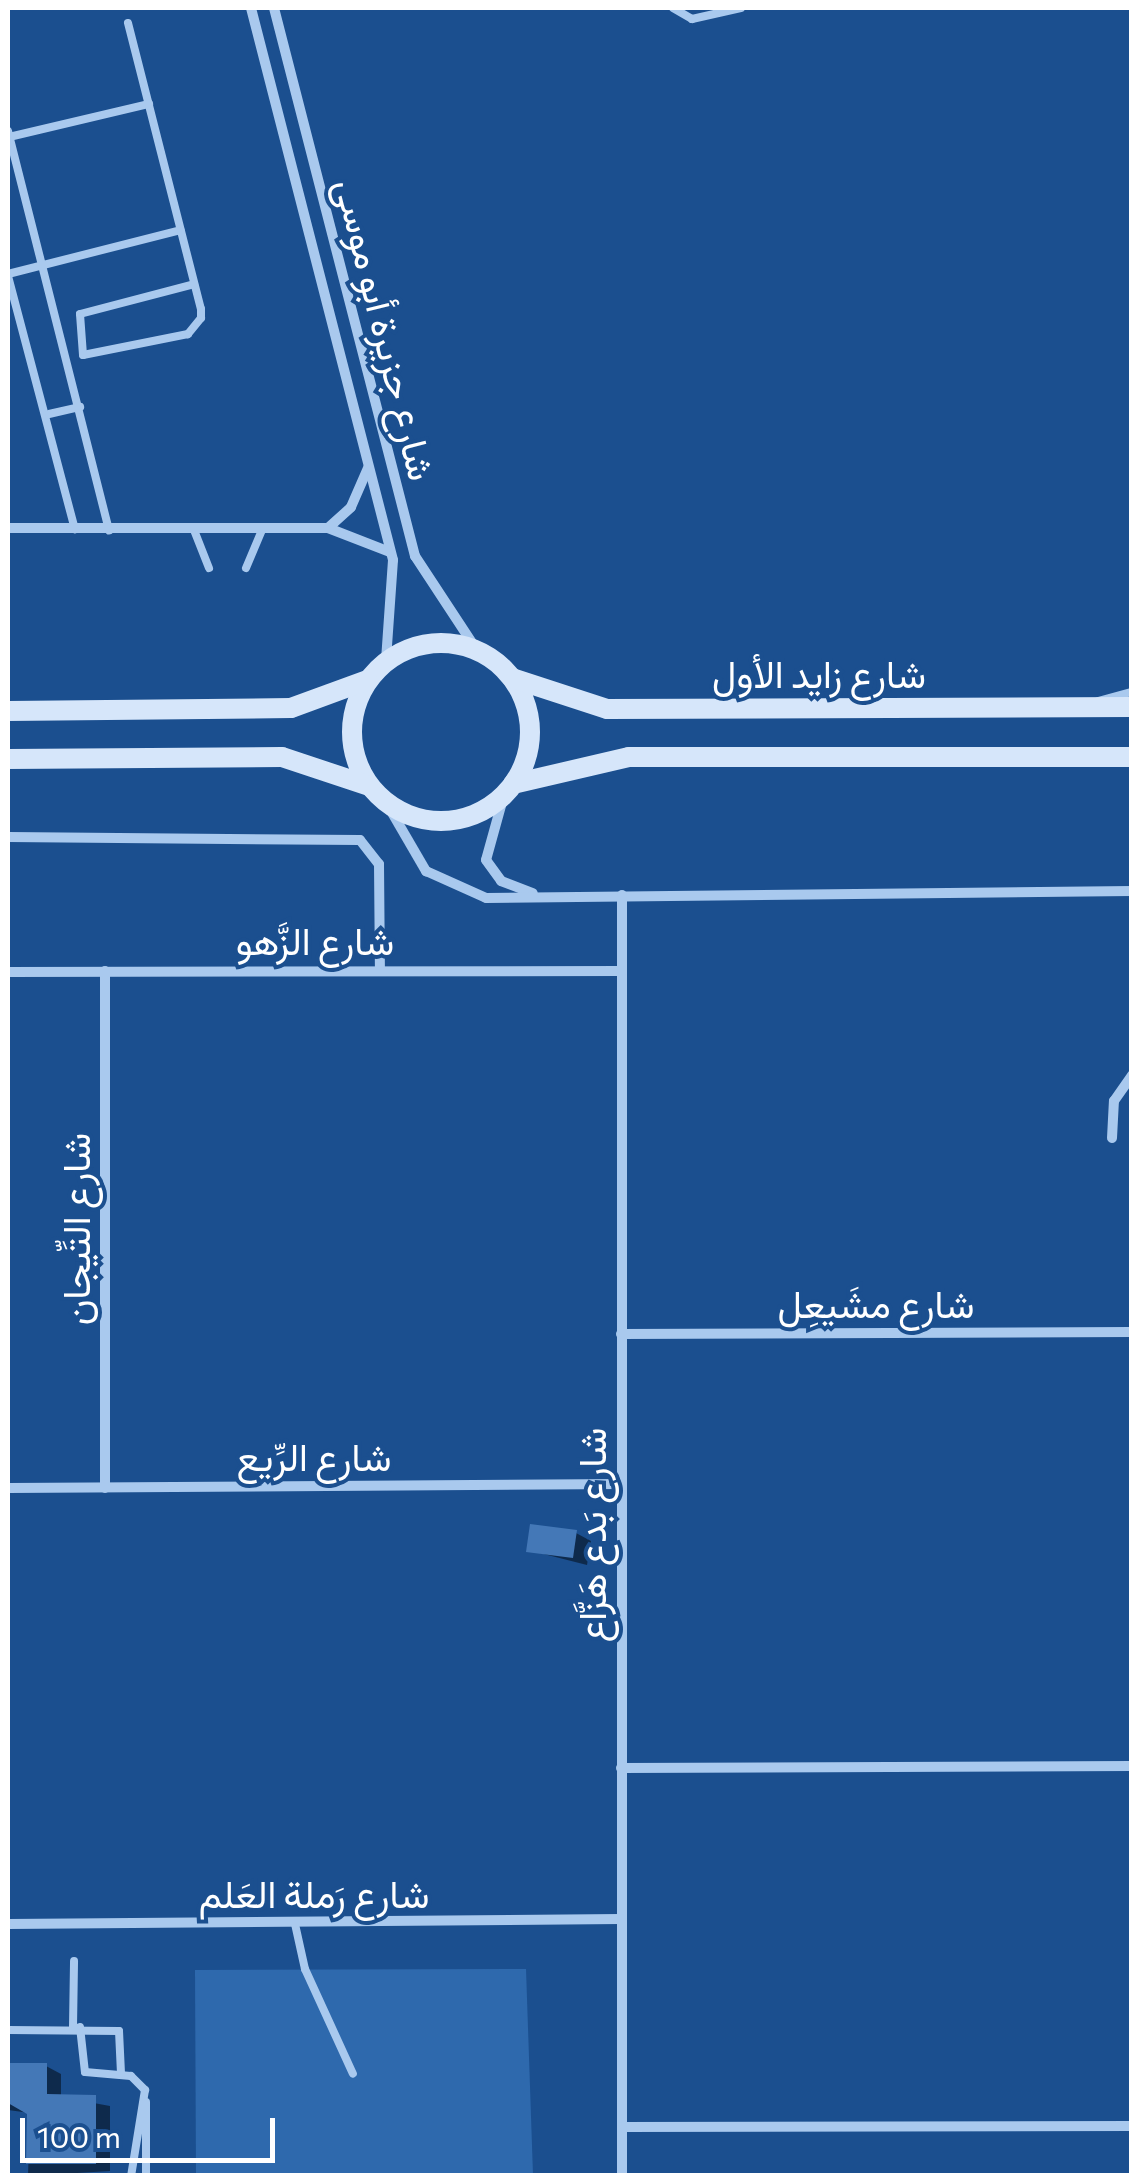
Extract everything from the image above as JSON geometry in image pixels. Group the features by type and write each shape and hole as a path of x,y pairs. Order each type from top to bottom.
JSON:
{"main road":[{"path":"8,711 291,708 369,679 386,661 430,643 476,648 512,678 530,723 508,790"},
{"name":"شارع زايد الأول","path":"512,678 606,710 1132,707"},
{"path":"369,679 352,740 369,786 387,804 454,821 508,790 629,757 1132,757"},
{"path":"8,759 282,757 369,786"}],"street":[{"name":"شارع جزيرة أبو موسى","path":"251,8 390,552 396,612 386,661"},
{"name":"شارع جزيرة أبو موسى","path":"274,8 415,556 476,648"},
{"path":"328,528 359,494 369,464"},
{"path":"8,528 328,528 390,552"},
{"path":"508,790 486,860 501,881 539,894"},
{"path":"387,804 411,854 446,884 486,898 539,894 1132,891"},
{"path":"8,837 360,840 379,864 380,970"},
{"name":"شارع بَدع هَزَّاع","path":"622,895 622,2176"},
{"name":"شارع التِّيجان","path":"105,971 105,1488"},
{"name":"شارع الزَّهو","path":"8,972 622,971"},
{"path":"1112,1138 1114,1101 1132,1075"},
{"name":"شارع مشَيعِل","path":"621,1334 1132,1332"},
{"name":"شارع الرِّيع","path":"8,1488 622,1484"},
{"path":"622,1768 1132,1766"},
{"name":"شارع رَملة العَلم","path":"8,1924 621,1919"},
{"path":"622,2127 1132,2126"}],"lane":[{"path":"673,8 692,19 741,8"},
{"path":"128,22 194,284 201,318 194,330 84,355 80,314 194,284"},
{"path":"109,530 8,134 148,104"},
{"path":"75,529 49,414 8,275 180,230"},
{"path":"49,414 80,407"},
{"path":"194,530 209,568"},
{"path":"246,568 262,530"},
{"path":"1089,707 1132,692"},
{"path":"295,1924 353,2074"},
{"path":"74,1961 76,2027 85,2072 122,2074 140,2082 146,2098 146,2176"},
{"path":"8,2030 76,2027 122,2032 122,2074"},
{"path":"132,2176 133,2120 146,2098"}],"shaded area":[{"path":"526,1969 533,2175 196,2175 195,1970"}],"building":[{"path":"530,1524 577,1530 573,1558 526,1552"},
{"path":"8,2063 47,2063 47,2094 96,2095 96,2164 26,2164 27,2114 8,2103"}]}
